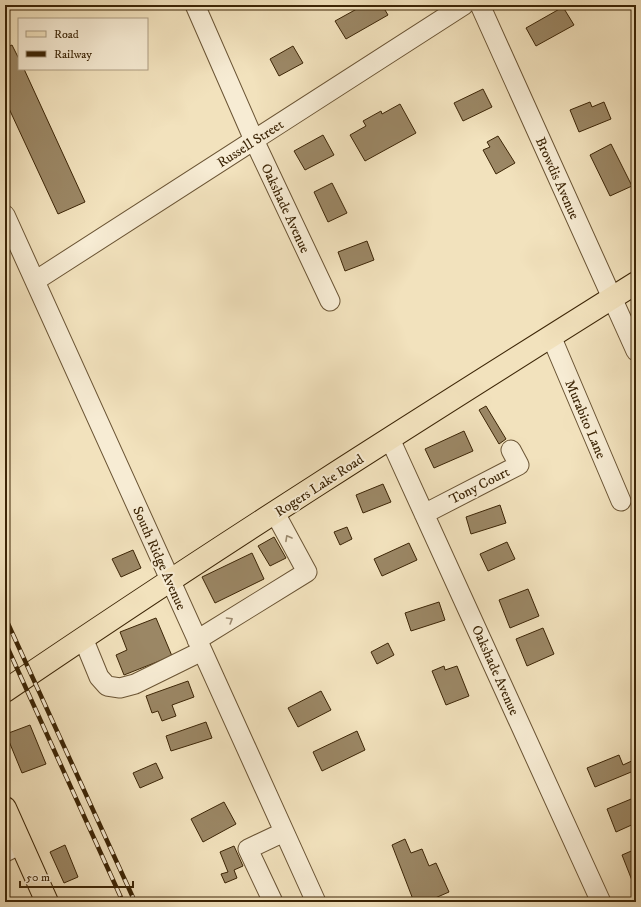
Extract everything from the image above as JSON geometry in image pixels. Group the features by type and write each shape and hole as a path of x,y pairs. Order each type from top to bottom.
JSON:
{"main road":[{"name":"Rogers Lake Road","path":"5,691 170,580 636,283"},
{"path":"5,808 13,848 47,902"}],"street":[{"name":"Oakshade Avenue","path":"195,5 254,140 330,301"},
{"name":"Russell Street","path":"35,281 464,5"},
{"name":"Browdis Avenue","path":"480,5 636,350"},
{"name":"South Ridge Avenue","path":"5,214 316,902"},
{"name":"Murabito Lane","path":"551,336 621,501"},
{"name":"Oakshade Avenue","path":"390,439 601,902"},
{"name":"Tony Court","path":"424,514 519,465 511,450"},
{"path":"83,638 99,677 107,686 120,688 135,684 199,645 307,572 275,513"},
{"path":"273,902 248,849 284,832"}],"building":[{"path":"364,5 382,5 388,15 346,39 335,21"},
{"path":"563,7 574,25 536,46 526,28"},
{"path":"12,45 18,57 18,70 24,70 85,202 58,214 5,100 5,48"},
{"path":"293,46 303,63 279,76 270,59"},
{"path":"483,89 492,107 463,121 454,103"},
{"path":"590,102 592,107 604,102 611,119 579,132 570,110"},
{"path":"400,104 416,133 365,161 350,135 366,126 363,121 381,111 382,114"},
{"path":"323,135 334,155 305,170 294,151"},
{"path":"498,136 515,163 496,174 483,150 490,147 487,142"},
{"path":"611,144 632,186 610,196 590,155"},
{"path":"332,183 347,213 328,222 314,192"},
{"path":"367,241 374,260 345,271 338,252"},
{"path":"486,406 506,439 499,444 479,410"},
{"path":"464,431 473,451 434,468 425,449"},
{"path":"383,484 391,502 363,513 356,495"},
{"path":"500,505 506,523 471,534 466,517"},
{"path":"347,527 352,539 340,545 334,532"},
{"path":"274,537 286,558 270,566 258,546"},
{"path":"507,542 515,559 488,571 480,554"},
{"path":"409,543 417,560 382,576 374,559"},
{"path":"133,550 141,568 121,577 112,559"},
{"path":"252,553 264,579 215,603 202,577"},
{"path":"528,589 539,616 510,628 499,600"},
{"path":"439,602 445,620 411,631 405,613"},
{"path":"156,618 172,656 124,675 116,655 127,650 120,632"},
{"path":"543,628 554,654 527,666 516,639"},
{"path":"388,643 394,655 377,664 371,652"},
{"path":"444,666 445,670 457,666 469,696 446,705 432,671"},
{"path":"188,681 194,697 172,705 176,716 162,721 158,711 152,713 146,696"},
{"path":"321,691 331,710 298,727 288,708"},
{"path":"206,722 212,738 171,751 166,736"},
{"path":"30,725 46,764 22,773 6,734"},
{"path":"357,731 365,750 322,771 313,752"},
{"path":"619,755 623,765 636,759 636,770 595,787 587,768"},
{"path":"156,763 163,778 140,788 133,773"},
{"path":"636,797 636,809 633,811 636,818 636,823 616,832 607,809"},
{"path":"224,802 236,824 203,842 191,819"},
{"path":"405,839 411,853 422,849 429,866 436,863 449,892 426,902 414,902 392,845"},
{"path":"65,845 78,877 64,883 50,852"},
{"path":"234,846 243,866 234,870 237,878 225,883 221,874 228,872 220,852"},
{"path":"636,849 636,882 633,883 622,855"}],"railway":[{"path":"5,617 135,902"},
{"path":"5,642 123,902"}]}
